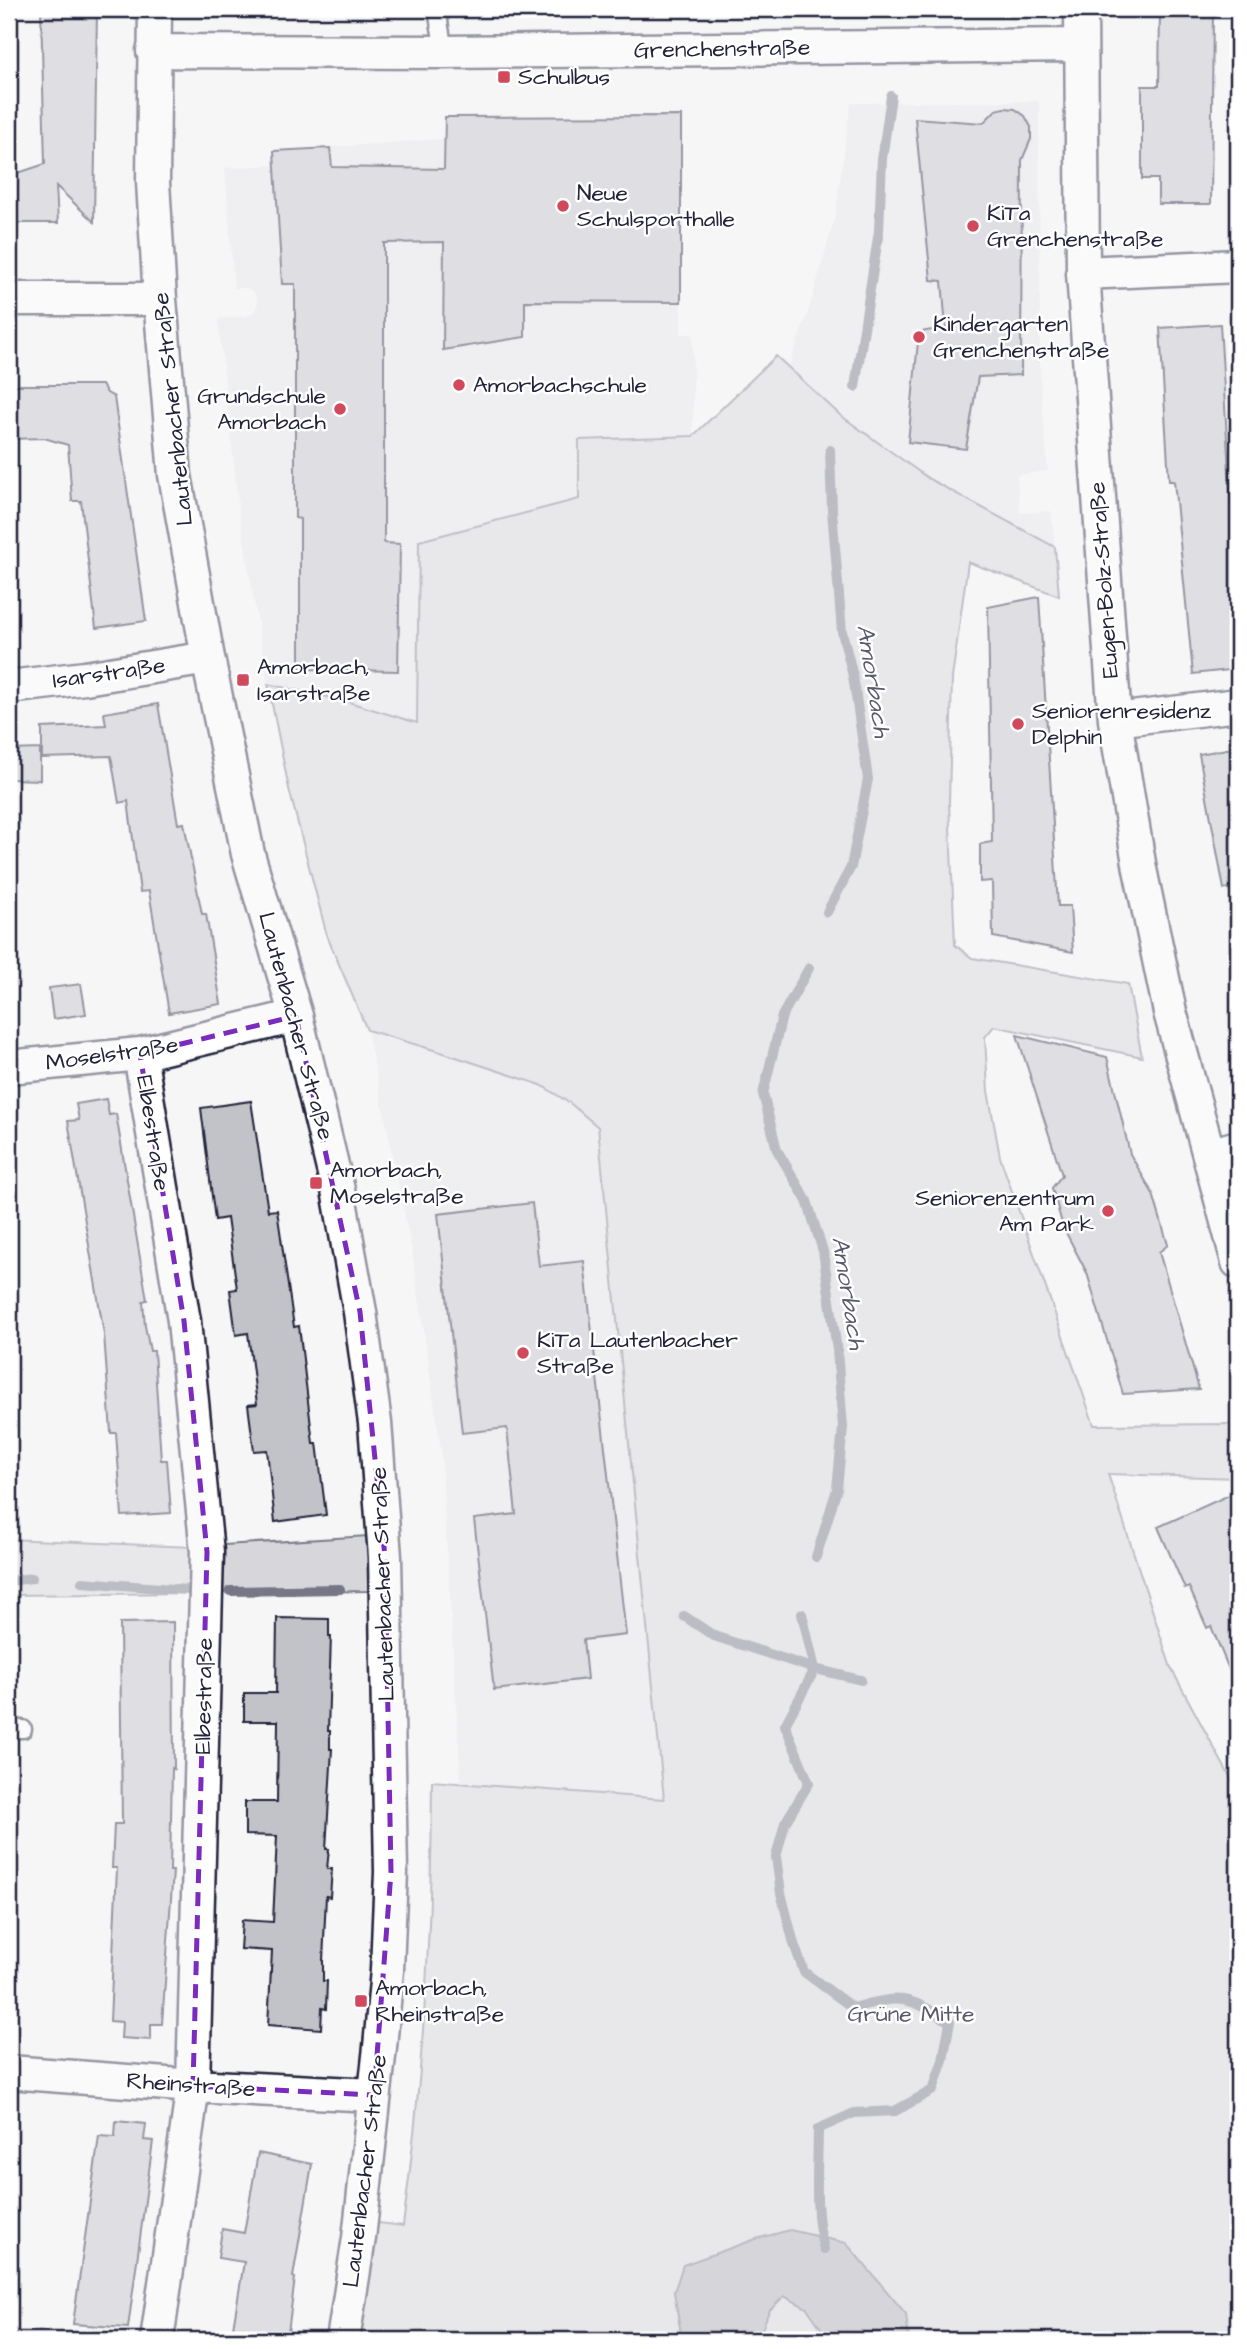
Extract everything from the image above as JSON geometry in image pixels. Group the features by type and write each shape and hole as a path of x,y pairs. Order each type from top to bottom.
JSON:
{"street":[{"name":"Lautenbacher Straße","path":"155,9 153,183 175,475 208,658 248,854 296,1016 338,1190 360,1312 375,1423 385,1557 391,1872 387,1970 359,2238 344,2340"},
{"name":"Eugen-Bolz-Straße","path":"1080,9 1083,273 1115,720 1140,869 1170,1012 1224,1151 1238,1262"},
{"name":"Grenchenstraße","path":"153,51 444,52 1081,45"},
{"path":"1083,273 1238,266"},
{"path":"9,299 160,299"},
{"name":"Isarstraße","path":"9,687 208,658"},
{"path":"1115,720 1238,705"},
{"name":"Moselstraße","path":"9,1067 140,1054 296,1016"},
{"name":"Elbestraße","path":"140,1054 184,1321 207,1552 193,2086 157,2340"},
{"name":"Rheinstraße","path":"9,2072 193,2086 374,2095"}],"lane":[{"path":"437,9 444,52"}],"highlighted area":[{"path":"296,1016 360,1312 385,1557 391,1872 374,2095 193,2086 207,1552 184,1321 140,1054"}],"shaded area":[{"name":"Kindergarten Grenchenstraße","path":"1039,101 1040,381 1048,471 1017,475 1020,513 1051,511 1055,547 929,479 840,415 788,369 810,306 835,217 851,103"},
{"name":"Amorbachschule","path":"681,116 681,334 693,334 693,436 580,440 579,499 419,541 417,723 342,700 268,684 239,511 218,319 247,316 255,311 258,302 255,293 247,288 234,288 225,168 274,165 274,151 444,139 445,117"},
{"name":"KiTa Lautenbacher Straße","path":"367,1030 541,1085 571,1104 598,1127 664,1800 461,1783 441,1450 413,1256"},
{"path":"790,2230 846,2243 906,2314 909,2340 829,2340 807,2308 784,2296 769,2311 758,2340 682,2340 674,2292 683,2265"}],"green space":[{"name":"Grüne Mitte","path":"776,356 840,415 929,479 1055,547 1059,596 968,562 952,678 949,803 955,945 972,958 1128,984 1142,1057 994,1026 985,1037 988,1091 1000,1157 1094,1425 1238,1424 1238,1478 1108,1474 1171,1668 1238,1792 1238,2340 358,2340 378,2223 403,2226 425,2004 432,1781 664,1799 598,1127 571,1104 541,1085 367,1030 327,936 289,789 268,684 342,700 417,723 419,541 579,499 579,440 693,436"},
{"path":"368,1536 372,1591 9,1595 9,1539 192,1547"}],"building":[{"path":"41,9 97,9 94,222 56,186 58,223 9,223 9,172 21,172 45,164"},
{"path":"1160,9 1213,9 1211,204 1158,204 1158,179 1142,179 1142,86 1159,86"},
{"name":"KiTa Grenchenstraße","path":"1015,109 1025,116 1031,127 1031,139 1022,160 1021,375 978,377 966,449 908,442 919,332 946,328 942,281 931,280 915,118 983,123 996,110"},
{"path":"681,116 681,302 525,301 525,337 443,350 444,242 384,243 384,543 400,544 398,671 300,669 300,519 295,518 295,284 282,284 274,151 330,148 332,167 444,169 445,117"},
{"path":"1220,324 1232,520 1238,520 1238,669 1193,674 1174,481 1169,481 1160,328"},
{"path":"9,385 102,385 107,393 114,397 146,621 96,628 81,501 72,501 68,445 44,438 9,439"},
{"name":"Seniorenresidenz Delphin","path":"1039,597 1058,906 1070,906 1073,952 993,937 992,881 980,882 980,844 992,842 988,607"},
{"path":"158,704 178,824 184,823 202,914 206,914 221,1004 169,1013 149,891 140,892 128,801 119,803 111,756 42,758 42,728 106,725 104,713"},
{"path":"1238,747 1238,887 1224,889 1199,754"},
{"path":"40,749 40,780 9,779 9,750"},
{"path":"81,984 86,1014 53,1019 49,988"},
{"name":"Seniorenzentrum Am Park","path":"1017,1035 1107,1057 1130,1154 1153,1194 1168,1245 1159,1252 1199,1389 1123,1394 1087,1273 1063,1227 1052,1188 1062,1175"},
{"path":"106,1099 109,1115 116,1114 147,1300 143,1301 145,1326 150,1351 154,1351 161,1460 167,1460 171,1513 122,1516 116,1433 111,1433 104,1334 68,1121 79,1120 76,1104"},
{"path":"251,1101 268,1211 277,1210 294,1327 299,1326 313,1443 317,1443 326,1515 275,1522 267,1450 254,1451 248,1405 257,1404 248,1333 236,1335 230,1290 237,1289 227,1218 215,1220 201,1108"},
{"path":"532,1203 539,1266 584,1261 626,1635 583,1640 587,1679 494,1690 474,1519 516,1514 507,1428 462,1433 438,1214"},
{"path":"1238,1491 1238,1691 1211,1626 1207,1628 1189,1587 1185,1589 1158,1527"},
{"path":"277,1618 329,1619 331,1636 328,1731 332,1749 326,1849 329,1849 327,1869 332,1869 330,1897 326,1896 323,1981 327,1981 326,2009 322,2008 321,2029 268,2025 272,1951 240,1949 242,1920 273,1922 277,1836 245,1835 245,1802 277,1802 278,1721 244,1721 244,1693 276,1693"},
{"path":"173,1622 174,1769 172,1768 170,1871 173,1871 162,2024 151,2024 151,2040 121,2038 122,2022 110,2021 117,1868 112,1868 114,1824 122,1824 120,1623"},
{"path":"116,2121 146,2124 144,2140 153,2141 128,2328 73,2324 99,2136 115,2137"},
{"path":"258,2153 312,2164 293,2277 287,2340 231,2340 244,2262 218,2258 222,2229 244,2233"}],"waterway":[{"name":"Amorbach","path":"855,387 879,231 882,159 891,96"},
{"name":"Amorbach","path":"827,912 851,867 868,779 853,676 842,632 830,450"},
{"name":"Amorbach","path":"809,968 782,1016 763,1094 777,1150 807,1201 823,1251 837,1350 843,1427 837,1489 816,1557"},
{"path":"9,1581 32,1578"},
{"path":"82,1582 187,1590"},
{"path":"230,1591 340,1589"},
{"name":"Amorbach","path":"802,1614 815,1669 785,1725 809,1783 785,1823 776,1857 781,1893 804,1972 853,2008 883,2001 903,2000 913,2002 950,2022 943,2060 933,2090 895,2111 854,2113 818,2129 817,2205 824,2249"},
{"path":"684,1616 714,1636 815,1669 861,1680"}],"place":[{"name":"Schulbus","path":"504,77"},
{"name":"Neue Schulsporthalle","path":"563,206"},
{"name":"KiTa Grenchenstraße","path":"973,226"},
{"name":"Kindergarten Grenchenstraße","path":"919,337"},
{"name":"Amorbachschule","path":"459,385"},
{"name":"Grundschule Amorbach","path":"340,409"},
{"name":"Amorbach, Isarstraße","path":"243,680"},
{"name":"Seniorenresidenz Delphin","path":"1018,724"},
{"name":"Amorbach, Moselstraße","path":"316,1183"},
{"name":"Seniorenzentrum Am Park","path":"1108,1211"},
{"name":"KiTa Lautenbacher Straße","path":"523,1353"},
{"name":"Amorbach, Rheinstraße","path":"361,2001"}]}
